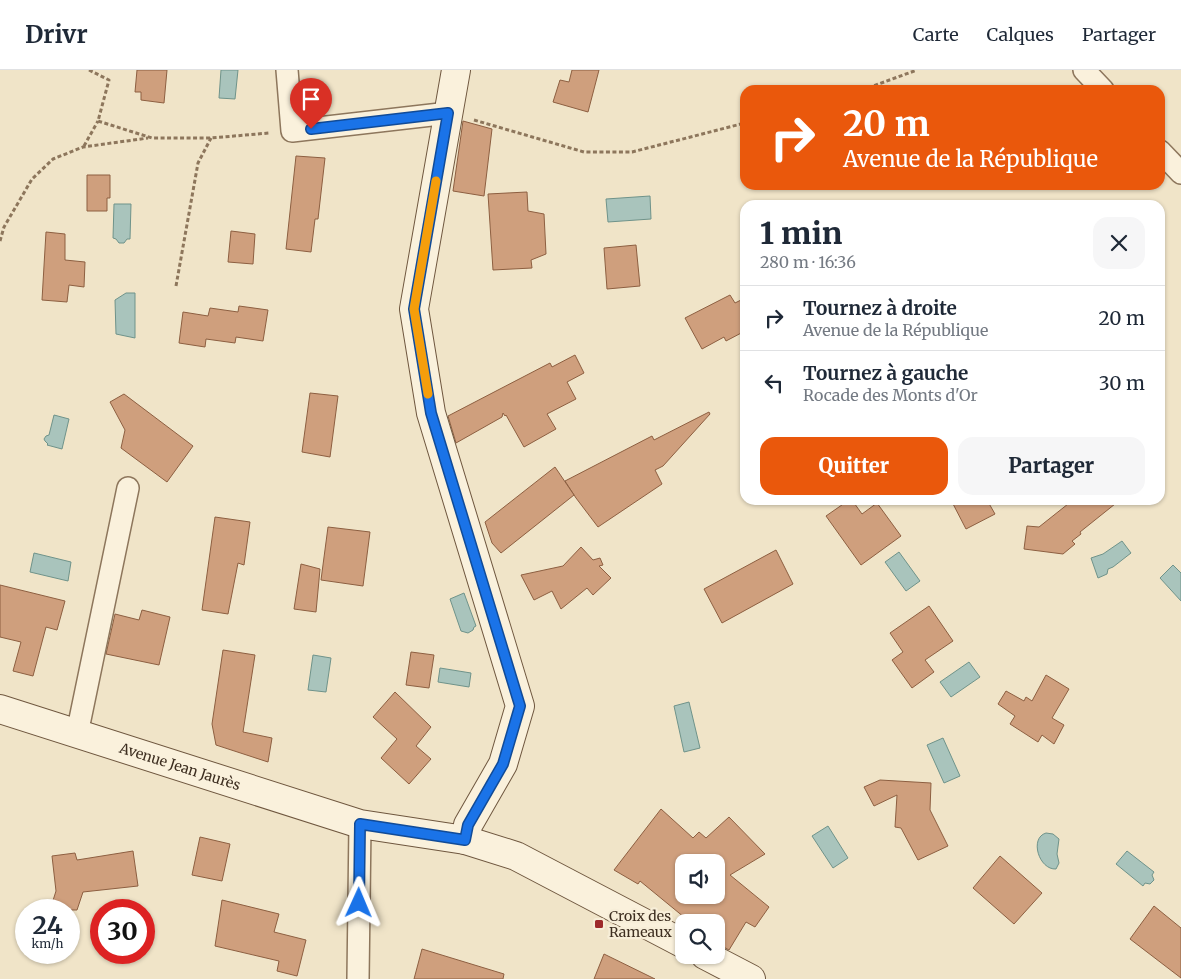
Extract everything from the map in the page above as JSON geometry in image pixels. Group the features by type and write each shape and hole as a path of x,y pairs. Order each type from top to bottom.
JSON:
{"street":[{"path":"287,70 292,131 448,113"},
{"path":"456,70 414,309 431,413 520,706 503,764 468,825 465,840"},
{"path":"1084,70 1098,85"},
{"path":"1165,156 1181,173"},
{"path":"77,734 128,488"},
{"name":"Avenue Jean Jaurès","path":"0,709 360,824 465,840 516,856 675,939"},
{"path":"358,979 360,824"},
{"path":"722,964 751,979"}],"path":[{"path":"83,147 98,122 109,80 90,70"},
{"path":"876,85 917,70"},
{"path":"448,113 584,152 632,152 740,124"},
{"path":"98,122 152,138"},
{"path":"0,241 4,227 32,179 53,159 83,147 152,138 211,138 292,131"},
{"path":"176,286 198,163 211,138"}],"water":[{"path":"221,70 238,70 235,99 219,98"},
{"path":"650,196 651,219 608,222 606,199"},
{"path":"114,204 131,204 130,239 127,239 124,243 119,243 113,238"},
{"path":"126,293 135,293 135,338 116,334 115,300"},
{"path":"54,415 69,419 62,449 47,445 44,439 49,435"},
{"path":"1122,541 1131,553 1108,569 1107,574 1098,578 1091,558 1103,554"},
{"path":"899,552 920,581 906,591 885,562"},
{"path":"34,553 71,562 68,581 30,572"},
{"path":"1173,565 1181,573 1181,601 1160,578"},
{"path":"464,593 476,626 468,633 461,631 450,599"},
{"path":"313,655 331,658 326,692 308,690"},
{"path":"969,662 980,677 951,697 940,682"},
{"path":"440,668 471,673 469,687 438,682"},
{"path":"689,702 700,748 684,752 674,706"},
{"path":"943,738 960,776 944,783 927,745"},
{"path":"828,826 848,858 833,868 812,836"},
{"path":"1046,833 1053,834 1059,839 1057,854 1059,863 1056,869 1050,868 1045,864 1038,853 1038,841"},
{"path":"1127,851 1154,872 1152,875 1154,880 1150,884 1145,883 1143,886 1116,864"}],"building":[{"path":"137,70 167,70 164,103 141,100 141,92 135,92"},
{"path":"572,70 599,70 588,112 553,102 560,80 569,82"},
{"path":"463,121 492,129 484,196 453,191"},
{"path":"296,156 325,158 318,219 315,219 311,252 286,249"},
{"path":"87,175 110,175 110,198 107,198 107,211 87,211"},
{"path":"527,192 528,211 544,214 546,254 531,260 532,268 493,270 488,194"},
{"path":"231,231 255,234 253,264 228,262"},
{"path":"46,232 65,234 65,260 85,262 84,287 69,285 67,302 42,300"},
{"path":"636,245 640,286 607,289 604,248"},
{"path":"730,295 735,303 740,300 740,334 726,341 724,337 702,349 685,318"},
{"path":"239,306 268,310 263,341 236,337 235,343 206,339 205,347 179,343 183,312 208,316 210,308 238,312"},
{"path":"575,355 584,373 567,382 576,399 547,414 556,429 524,447 506,415 503,413 502,417 456,443 448,416 550,363 552,367"},
{"path":"310,393 338,396 330,457 302,452"},
{"path":"124,394 193,446 167,482 121,448 125,430 110,402"},
{"path":"709,412 710,414 663,466 655,470 662,484 598,527 565,481 652,436 654,440"},
{"path":"555,467 574,495 501,553 492,543 485,522"},
{"path":"842,505 856,505 862,514 874,505 878,505 901,536 861,565 826,516"},
{"path":"954,505 990,505 995,514 966,529"},
{"path":"1067,505 1114,505 1080,532 1081,534 1072,541 1075,544 1063,554 1024,549 1027,526 1039,527"},
{"path":"215,517 250,522 244,565 238,563 228,614 202,610"},
{"path":"328,527 370,532 363,586 321,580"},
{"path":"581,547 593,560 600,558 603,565 599,566 611,578 593,595 587,588 561,609 552,591 534,600 521,575 563,566"},
{"path":"776,550 793,584 722,623 704,589"},
{"path":"301,564 320,569 316,612 294,609"},
{"path":"0,585 65,601 57,630 46,627 33,676 13,671 21,642 0,637"},
{"path":"929,606 953,641 925,660 934,672 912,688 892,660 903,652 890,633"},
{"path":"142,610 170,617 159,665 106,654 115,614 139,620"},
{"path":"223,650 255,655 243,732 272,738 268,762 216,745 212,724"},
{"path":"411,652 434,655 429,688 406,685"},
{"path":"1046,675 1069,689 1052,718 1064,725 1054,744 1042,735 1038,742 1010,724 1015,716 998,704 1006,691 1024,701 1026,697 1032,701"},
{"path":"395,692 431,727 416,746 431,759 409,784 381,758 397,739 373,717"},
{"path":"880,780 931,783 930,810 948,846 918,860 901,828 895,827 897,795 874,806 864,787"},
{"path":"661,809 693,838 699,832 706,838 729,817 765,854 730,875 769,907 755,927 746,922 729,950 725,948 725,914 680,914 640,881 638,884 614,870"},
{"path":"200,837 230,844 222,881 192,875"},
{"path":"133,851 138,886 83,892 80,901 80,899 53,899 56,891 52,856 75,853 77,860"},
{"path":"1000,856 1042,893 1014,924 973,888"},
{"path":"222,900 279,914 274,932 306,940 297,976 277,971 279,961 215,946"},
{"path":"1154,906 1181,928 1181,978 1130,939"},
{"path":"422,949 504,974 503,979 414,979"},
{"path":"604,954 655,979 594,979"}],"slow traffic":[{"path":"428,394 414,309 436,181"}],"place":[{"name":"Croix des Rameaux","path":"599,924"}],"route":[{"path":"311,129 448,113 414,309 431,413 520,706 503,764 468,825 465,840 360,824 359,903"}]}
